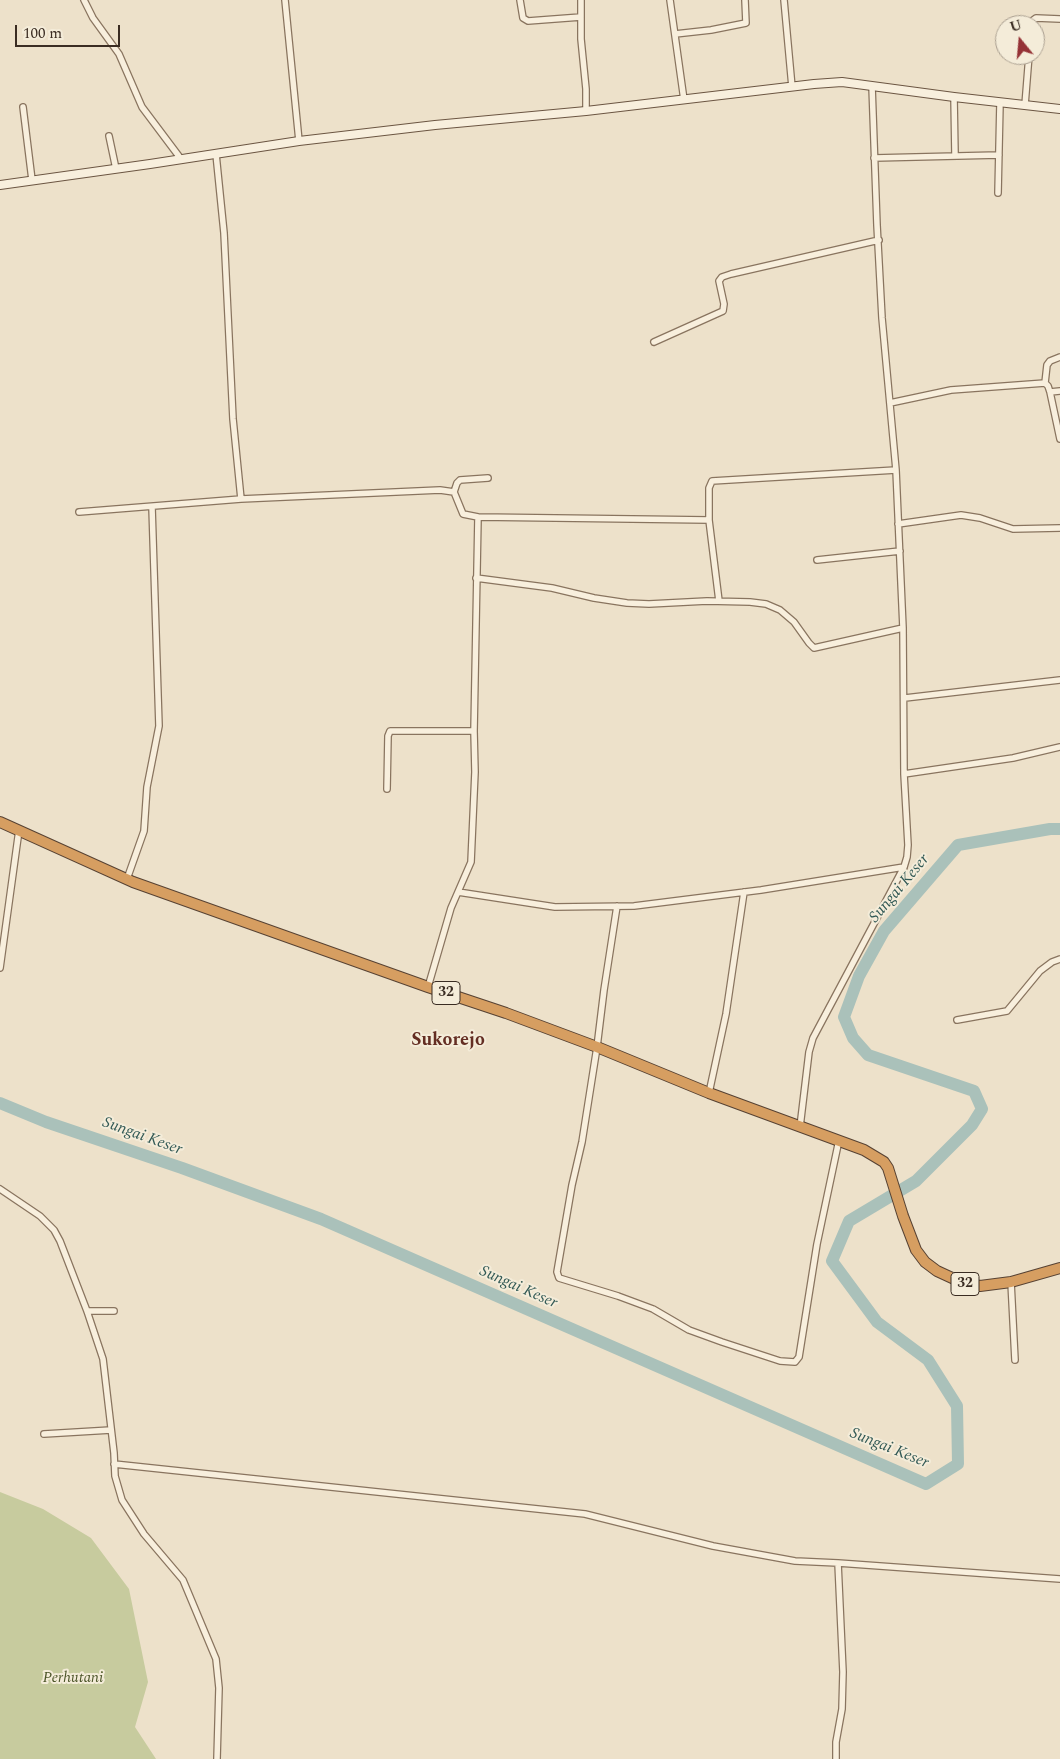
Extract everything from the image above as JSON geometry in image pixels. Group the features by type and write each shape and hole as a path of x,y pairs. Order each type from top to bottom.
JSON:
{"highway":[{"name":"32","path":"0,822 127,879 506,1013 597,1047 709,1093 839,1140 872,1154 884,1162 888,1168 916,1250 937,1271 964,1283 980,1286 1011,1282 1060,1268"}],"street":[{"path":"84,0 93,18 119,54 142,107 181,159"},
{"path":"285,0 298,141"},
{"path":"520,0 523,18 528,21 581,17"},
{"path":"581,0 586,111"},
{"path":"670,0 684,100"},
{"path":"675,34 749,23 745,0"},
{"path":"784,0 792,87"},
{"path":"1045,18 1060,19"},
{"path":"1025,105 1028,65"},
{"path":"0,185 298,141 842,82 1060,109"},
{"path":"800,1127 809,1052 813,1038 904,867 908,845 904,774 905,698 900,550 896,470 882,318 872,86"},
{"path":"954,97 955,155"},
{"path":"998,193 1000,103"},
{"path":"23,107 32,180"},
{"path":"110,136 116,169"},
{"path":"216,154 224,233 233,419 241,499"},
{"path":"874,158 999,155"},
{"path":"654,342 721,313 724,306 719,281 722,277 878,240"},
{"path":"1044,383 1047,365 1050,361 1060,357"},
{"path":"890,403 956,389 994,388 1044,383 1048,386 1050,392 1060,439"},
{"path":"1050,392 1060,392"},
{"path":"719,601 709,520 709,488 710,484 715,480 896,470"},
{"path":"488,478 460,480 457,483 454,492 462,514 478,517 709,520"},
{"path":"79,512 241,499 440,490 454,492"},
{"path":"127,879 144,831 147,787 159,726 152,507"},
{"path":"898,524 961,515 980,518 1013,529 1060,528"},
{"path":"428,987 451,908 469,870 471,857 475,772 478,517"},
{"path":"817,560 900,550"},
{"path":"476,578 552,588 594,598 627,603 719,601 766,604 780,610 794,622 808,643 814,648 903,628"},
{"path":"905,698 978,688 1060,680"},
{"path":"386,789 388,736 390,731 474,731"},
{"path":"904,774 1013,758 1060,747"},
{"path":"0,968 19,830"},
{"path":"458,892 555,906 617,906 744,892 904,867"},
{"path":"709,1093 726,1014 744,892"},
{"path":"617,906 582,1142 572,1186 557,1274 562,1280 618,1296 653,1309 689,1330 780,1361 795,1362 799,1357 817,1244 839,1140"},
{"path":"958,1020 1007,1011 1040,970 1060,959"},
{"path":"0,1189 40,1216 54,1230 87,1311 103,1359 115,1476 122,1500 144,1534 183,1580 216,1659 219,1688 217,1759"},
{"path":"1011,1282 1016,1360"},
{"path":"87,1311 114,1311"},
{"path":"44,1434 111,1430"},
{"path":"114,1464 585,1514 713,1546 795,1561 1060,1579"},
{"path":"836,1759 836,1742 842,1709 844,1672 838,1563"}],"green space":[{"name":"Perhutani","path":"0,1492 43,1509 91,1538 129,1589 148,1682 135,1727 156,1759 0,1759"}],"waterway":[{"name":"Sungai Keser","path":"0,1103 46,1122 182,1168 321,1219 926,1484 958,1464 957,1406 928,1360 877,1322 832,1261 849,1221 916,1181 972,1125 982,1109 974,1091 868,1055 853,1038 844,1017 859,976 884,931 958,845 1050,829 1060,829"}],"district":[{"name":"Sukorejo","path":"448,1041"}]}
